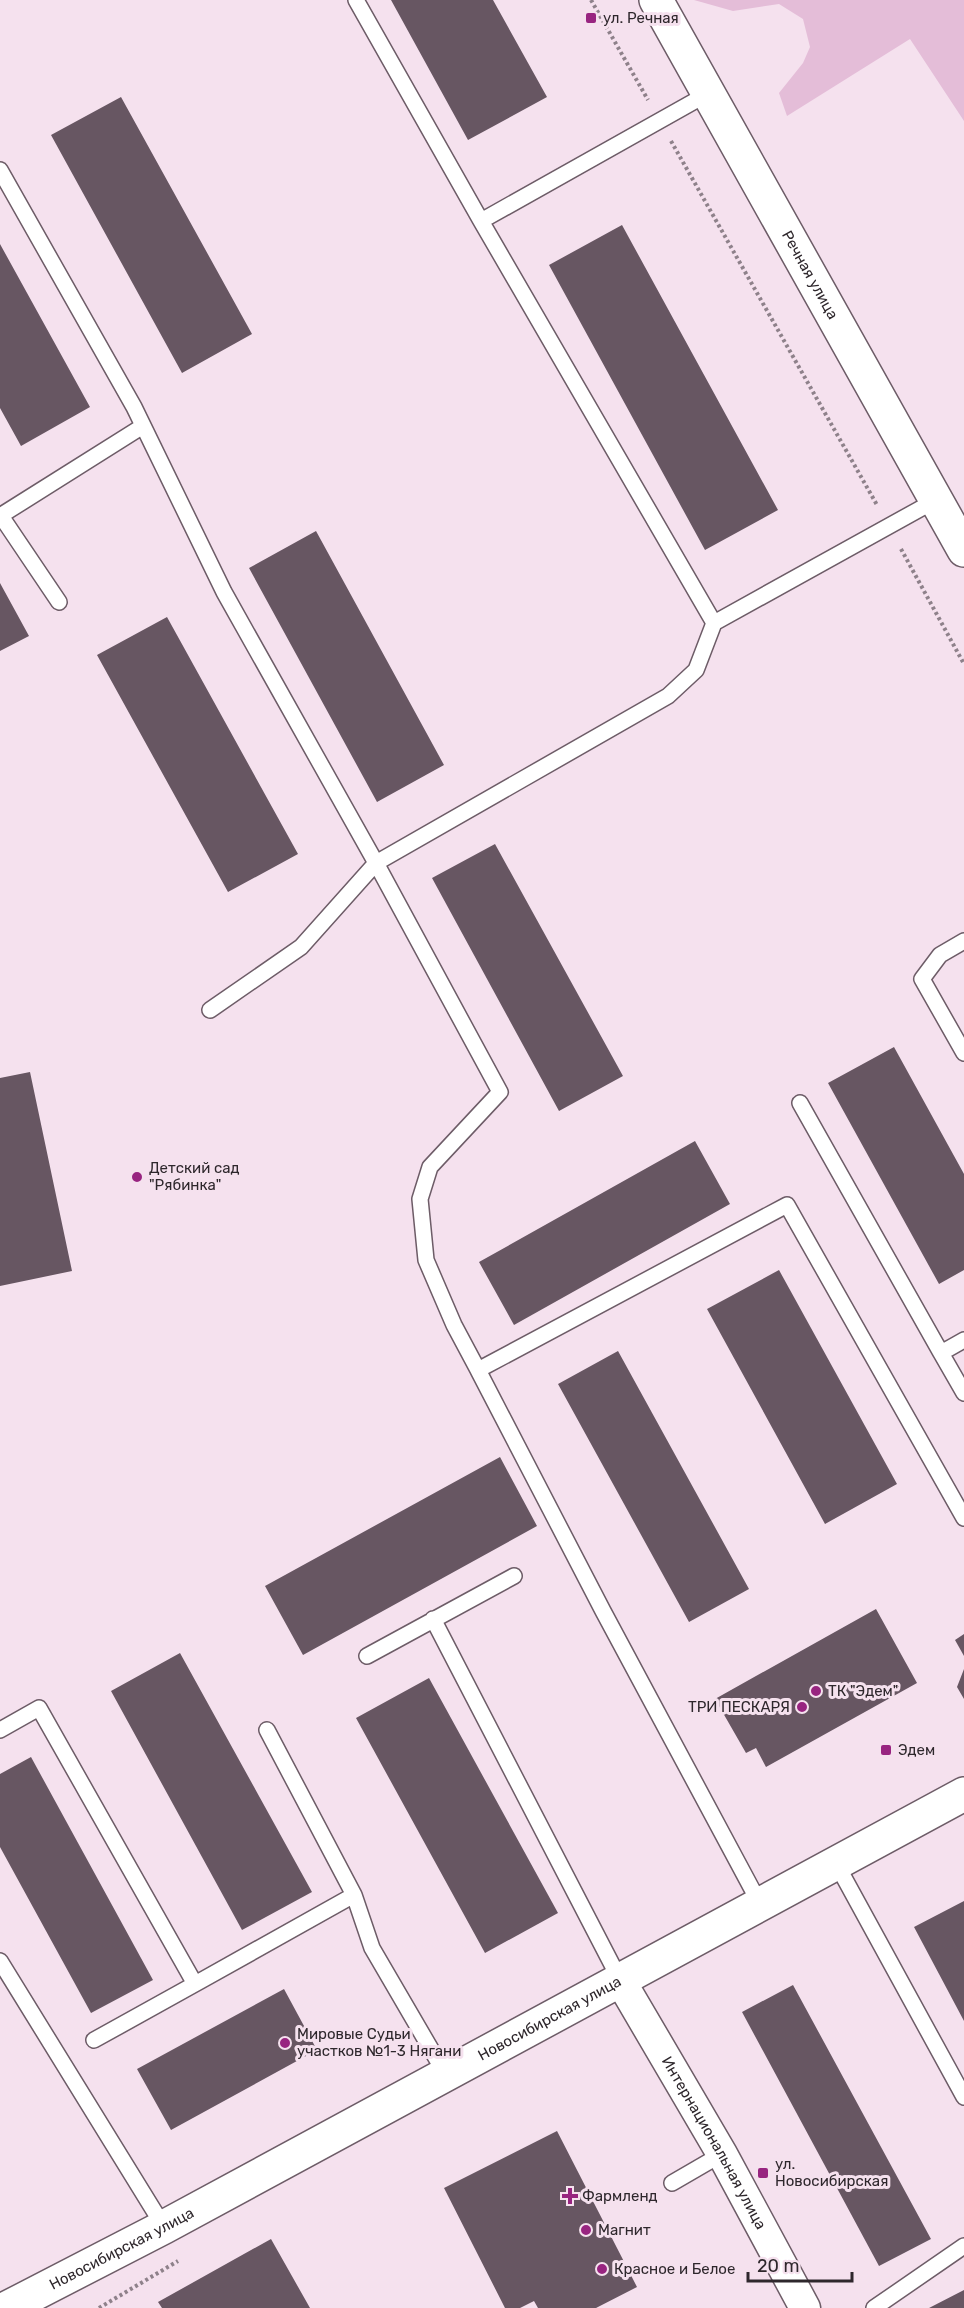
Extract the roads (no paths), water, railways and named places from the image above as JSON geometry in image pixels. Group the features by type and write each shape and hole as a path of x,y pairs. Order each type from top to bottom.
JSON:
{"street":[{"name":"Речная улица","path":"656,0 964,550"},
{"name":"Новосибирская улица","path":"7,2308 164,2227 964,1794"},
{"name":"Интернациональная улица","path":"620,1980 722,2154 805,2308"}],"lane":[{"path":"356,0 714,624"},
{"path":"481,221 709,93"},
{"path":"0,170 143,426 224,592 376,863 500,1092 430,1167 420,1199 426,1260 454,1325 603,1611 760,1904"},
{"path":"59,602 1,516 143,426"},
{"path":"210,1011 301,947 376,863 668,696 696,670 714,624 936,500"},
{"path":"964,941 940,956 922,979 964,1053"},
{"path":"801,1103 964,1393"},
{"path":"478,1370 787,1204 964,1518"},
{"path":"941,1353 964,1340"},
{"path":"367,1656 514,1576"},
{"path":"434,1619 620,1980"},
{"path":"0,1730 39,1708 195,1984"},
{"path":"267,1730 354,1895 372,1948 446,2075"},
{"path":"836,1863 964,2097"},
{"path":"94,2040 354,1895"},
{"path":"0,1960 164,2227"},
{"path":"672,2183 722,2154"},
{"path":"874,2308 964,2246"}],"place":[{"name":"ул. Речная","path":"591,18"},
{"name":"Детский сад \"Рябинка\"","path":"137,1177"},
{"name":"ТК \"Эдем\"","path":"816,1691"},
{"name":"ТРИ ПЕСКАРЯ","path":"802,1707"},
{"name":"Эдем","path":"886,1750"},
{"name":"Мировые Судьи участков №1-3 Нягани","path":"285,2043"},
{"name":"ул. Новосибирская","path":"763,2173"},
{"name":"Фармленд","path":"570,2196"},
{"name":"Магнит","path":"586,2230"},
{"name":"Красное и Белое","path":"602,2269"}]}
